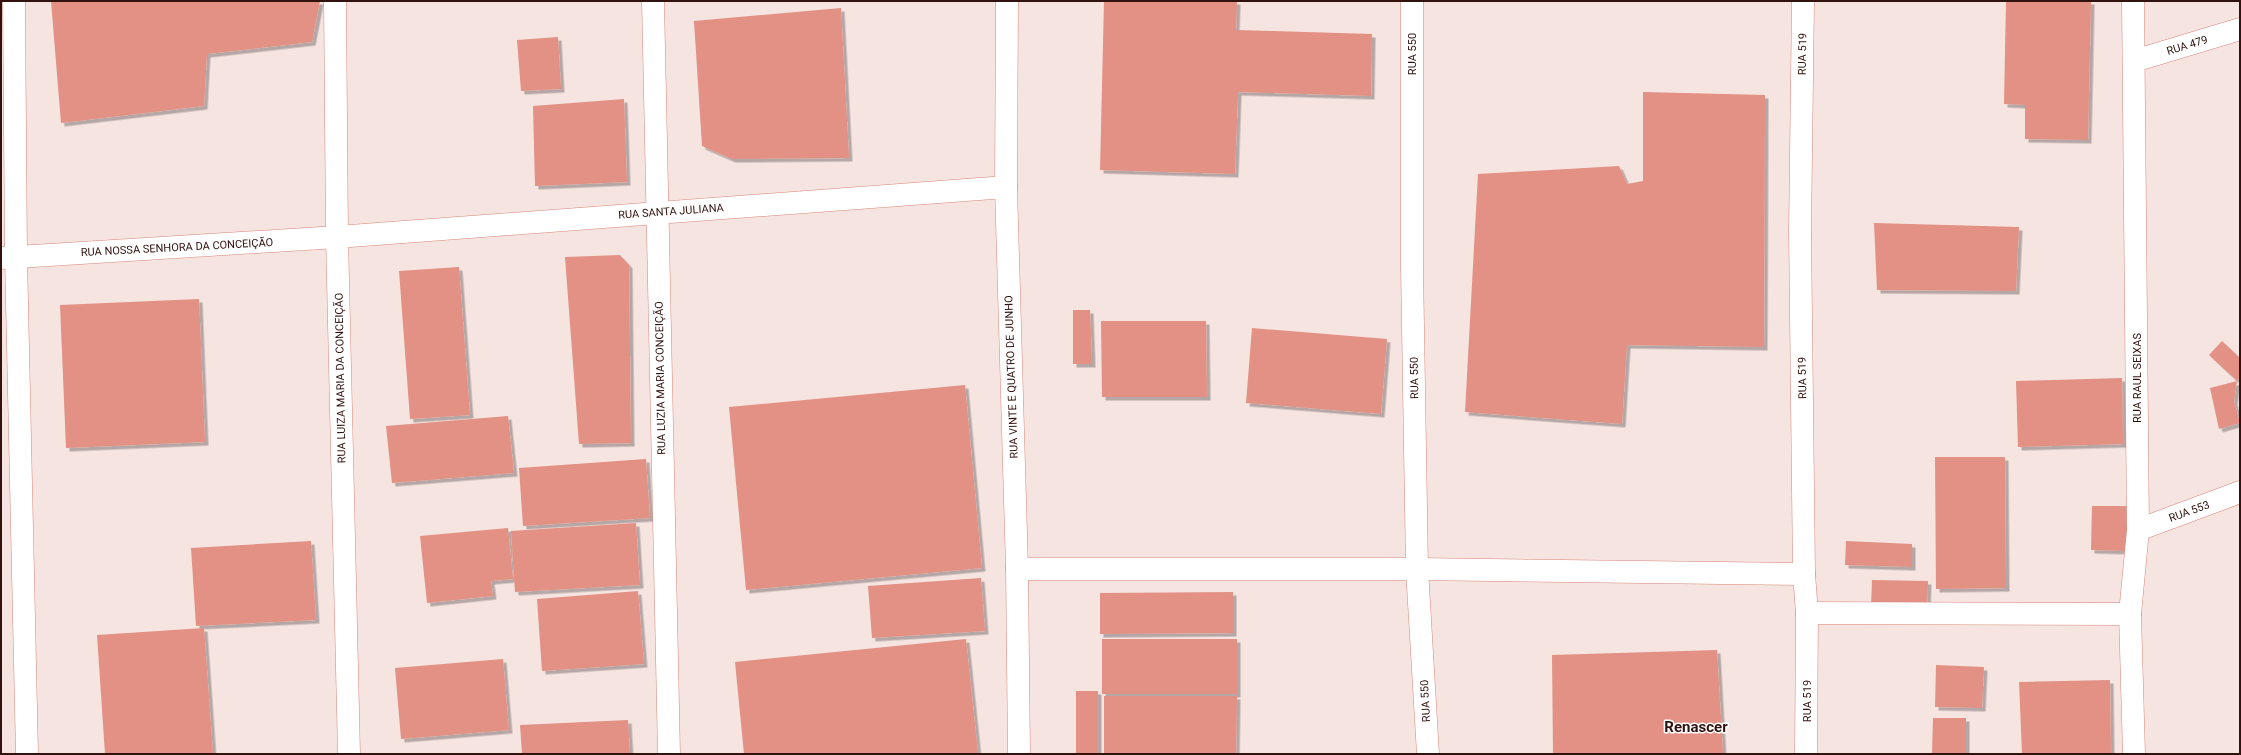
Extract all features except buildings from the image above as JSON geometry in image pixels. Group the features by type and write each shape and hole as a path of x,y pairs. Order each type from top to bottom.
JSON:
{"street":[{"path":"14,1 9,258 27,754"},
{"name":"RUA LUIZA MARIA DA CONCEIÇÃO","path":"335,1 337,238 349,754"},
{"name":"RUA LUZIA MARIA CONCEIÇÃO","path":"652,1 669,754"},
{"name":"RUA VINTE E QUATRO DE JUNHO","path":"1008,1 1006,187 1017,569 1018,754"},
{"name":"RUA 550","path":"1412,1 1412,267 1417,569 1428,754"},
{"name":"RUA 519","path":"1803,1 1800,232 1804,574 1807,613 1806,754"},
{"name":"RUA RAUL SEIXAS","path":"2133,1 2138,530 2130,614 2134,754"},
{"name":"RUA 479","path":"2134,61 2240,29"},
{"name":"RUA SANTA JULIANA","path":"337,238 656,212 1006,187"},
{"name":"RUA NOSSA SENHORA DA CONCEIÇÃO","path":"9,258 337,238"},
{"name":"RUA 553","path":"2138,530 2240,492"},
{"path":"1017,569 1417,569 1804,574"},
{"path":"1807,613 2130,614"}],"district":[{"name":"Renascer","path":"1696,727"}]}
